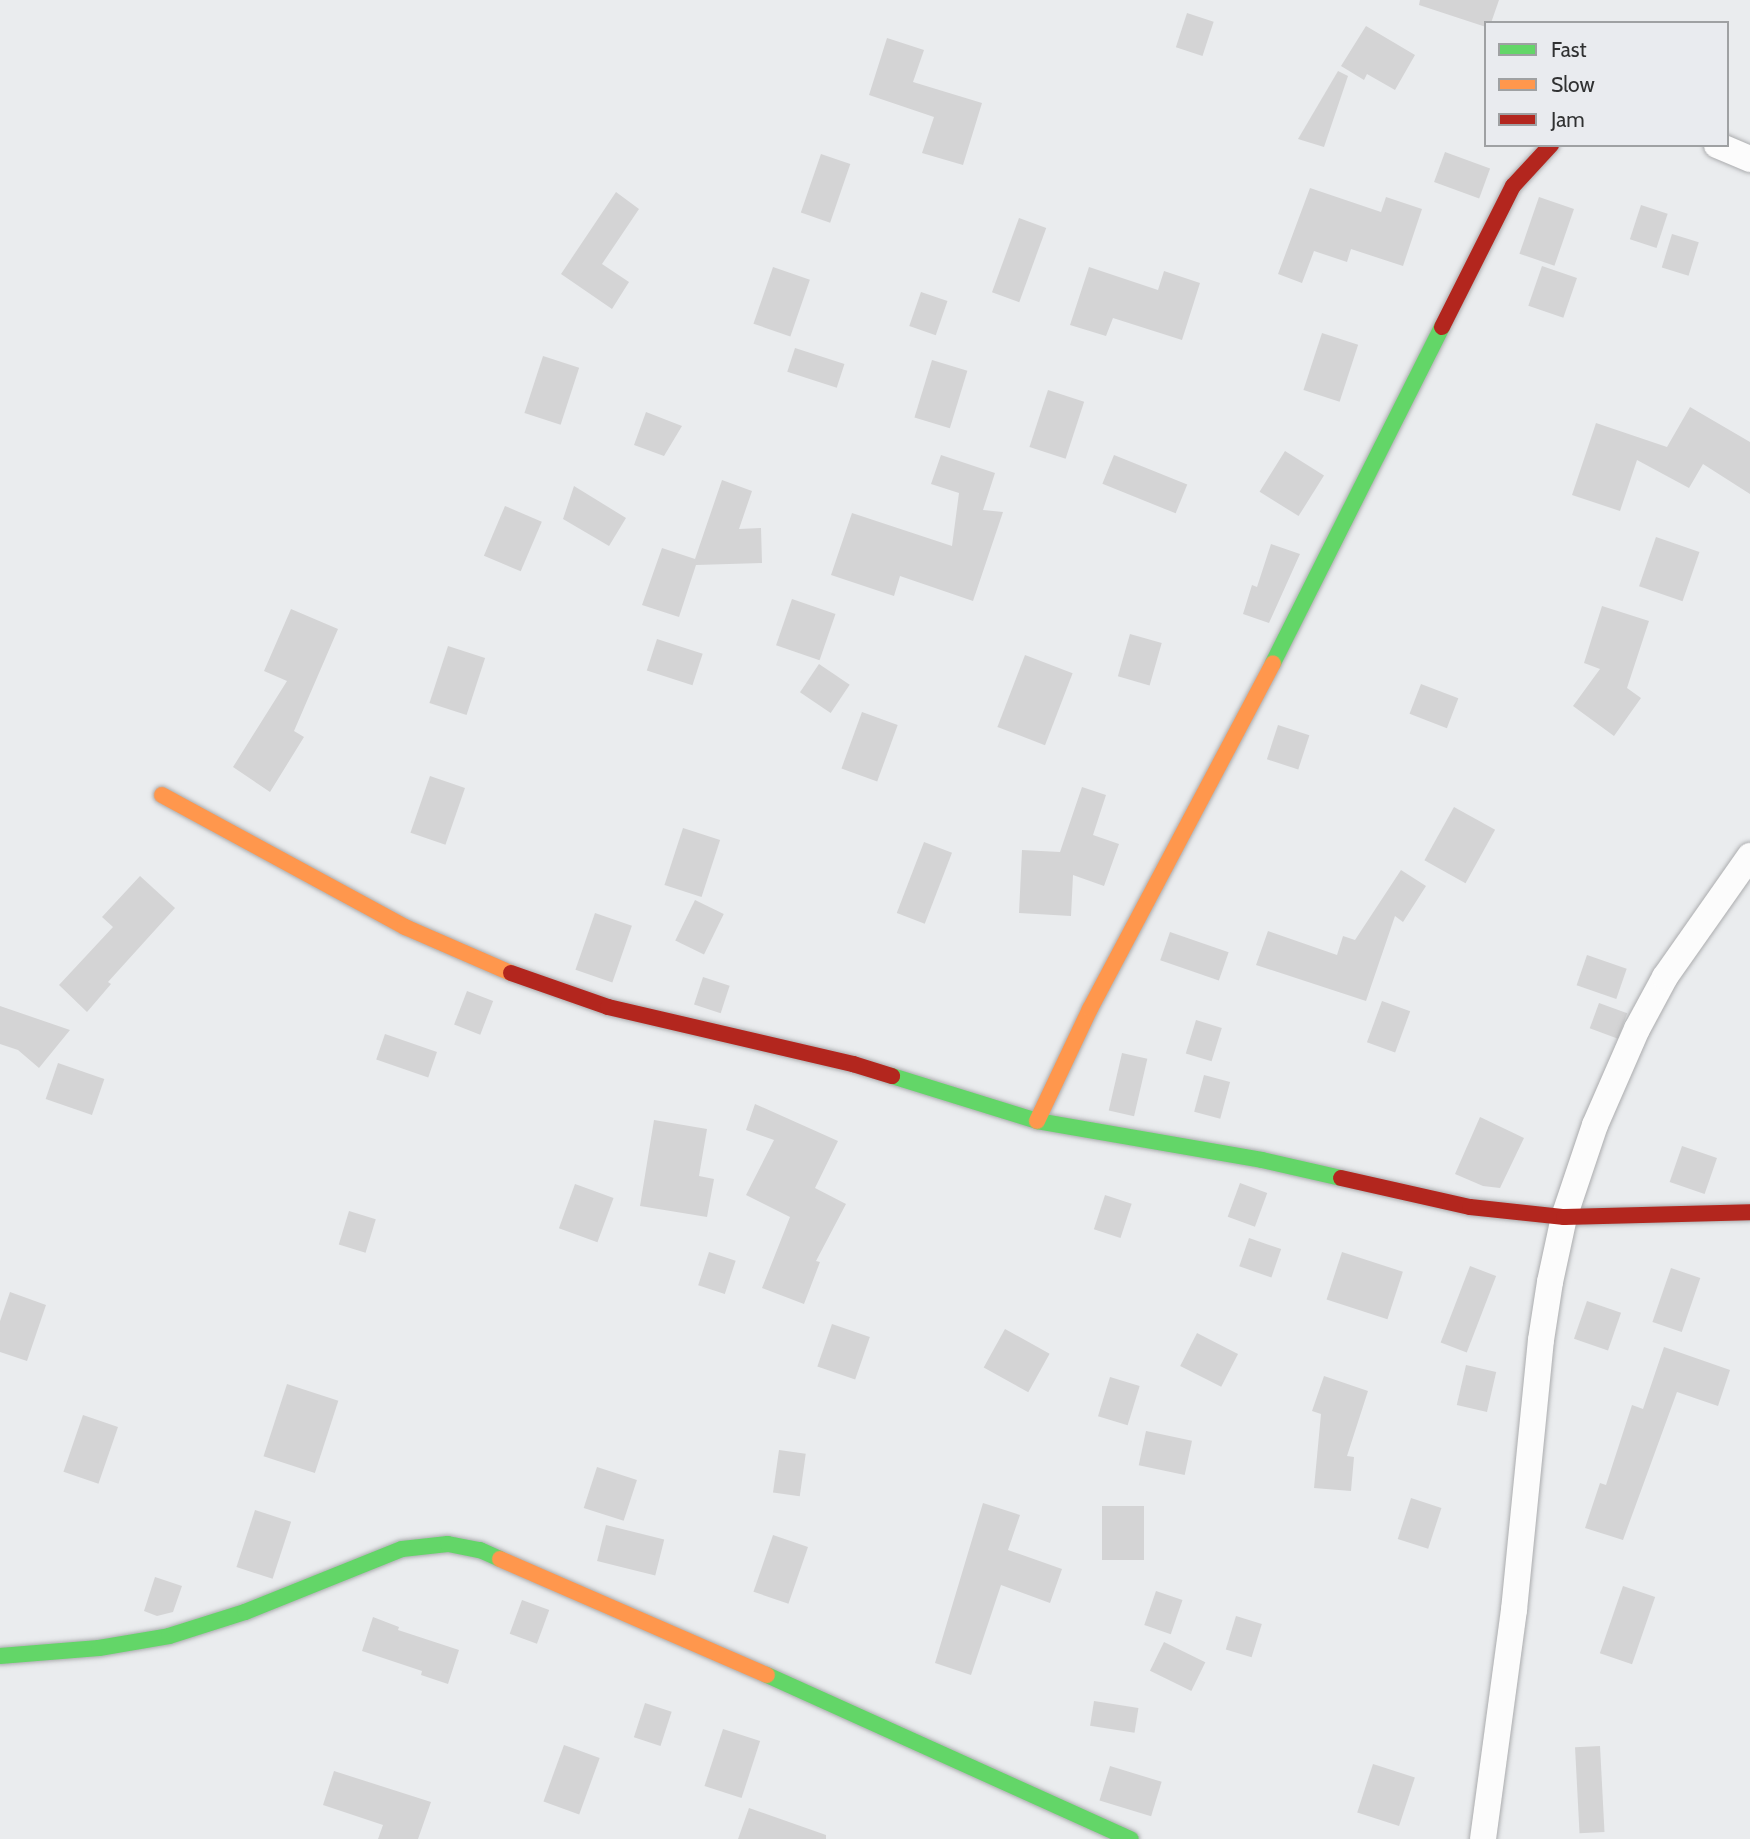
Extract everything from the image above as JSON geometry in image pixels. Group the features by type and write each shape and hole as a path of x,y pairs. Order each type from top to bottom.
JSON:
{"street":[{"path":"1037,1121 1090,1009 1259,691 1513,186 1549,147"},
{"path":"1722,147 1750,159"},
{"path":"162,795 405,928 545,987 608,1007 853,1064 1037,1121 1262,1160 1470,1207 1564,1217 1750,1212"},
{"path":"1483,1839 1514,1610 1541,1340 1564,1217 1595,1125 1637,1029 1665,977 1750,856"},
{"path":"0,1656 99,1648 169,1636 256,1608 402,1549 448,1544 480,1550 876,1723 1131,1839"}],"building":[{"path":"1420,0 1499,0 1492,21 1484,21 1484,26 1419,5"},
{"path":"1187,13 1214,22 1203,56 1176,47"},
{"path":"1366,26 1415,55 1395,90 1367,74 1364,80 1341,66"},
{"path":"887,38 924,50 913,82 982,103 963,165 922,153 934,117 869,95"},
{"path":"1338,71 1348,76 1324,147 1298,139"},
{"path":"1445,152 1490,168 1479,198 1434,182"},
{"path":"821,154 850,164 830,223 801,213"},
{"path":"1310,188 1381,212 1386,197 1422,209 1403,266 1351,249 1347,262 1314,251 1302,283 1278,274"},
{"path":"616,192 639,209 602,264 629,282 612,309 561,274"},
{"path":"1539,197 1574,209 1554,266 1519,254"},
{"path":"1641,205 1668,214 1657,248 1630,239"},
{"path":"1019,218 1046,228 1019,302 992,292"},
{"path":"1672,234 1699,242 1689,276 1662,267"},
{"path":"1542,266 1577,278 1563,318 1528,306"},
{"path":"773,267 810,280 790,336 753,324"},
{"path":"1089,267 1158,290 1164,271 1200,283 1182,340 1113,318 1106,336 1070,325"},
{"path":"921,292 947,301 936,335 909,326"},
{"path":"1322,333 1358,345 1340,402 1303,390"},
{"path":"795,348 844,364 837,388 787,372"},
{"path":"543,356 579,368 561,425 524,413"},
{"path":"932,360 967,371 950,428 914,417"},
{"path":"1048,390 1084,402 1066,459 1029,447"},
{"path":"1690,407 1750,442 1750,494 1703,464 1689,488 1637,460 1620,511 1572,495 1596,423 1667,447"},
{"path":"646,412 682,426 664,456 634,445"},
{"path":"1285,451 1324,475 1299,516 1260,492"},
{"path":"941,455 995,473 983,510 1003,512 973,601 900,576 894,596 831,575 852,513 952,546 959,493 931,484"},
{"path":"1114,455 1187,485 1176,513 1102,484"},
{"path":"722,480 752,491 739,529 761,528 762,563 696,565 679,617 642,605 662,548 695,559"},
{"path":"574,486 626,518 609,546 563,519"},
{"path":"505,506 542,522 521,571 484,556"},
{"path":"1656,537 1699,552 1683,601 1639,586"},
{"path":"1271,544 1300,554 1269,623 1243,614 1252,585 1257,587"},
{"path":"792,599 835,614 820,660 776,645"},
{"path":"1602,606 1649,621 1627,688 1641,698 1614,736 1573,706 1600,669 1584,663"},
{"path":"291,609 338,629 294,731 304,737 270,792 233,767 287,681 264,671"},
{"path":"1130,634 1162,643 1150,685 1118,676"},
{"path":"657,639 703,654 692,685 647,670"},
{"path":"448,646 485,658 467,715 429,703"},
{"path":"1025,655 1073,673 1045,745 997,727"},
{"path":"819,664 850,685 831,713 800,692"},
{"path":"1421,684 1458,698 1447,728 1410,714"},
{"path":"862,712 898,725 877,781 841,768"},
{"path":"1278,725 1309,735 1298,769 1267,759"},
{"path":"430,776 465,788 445,845 410,833"},
{"path":"1082,787 1106,795 1093,835 1119,844 1104,886 1073,875 1071,916 1019,913 1022,850 1060,852"},
{"path":"1454,807 1495,830 1466,883 1424,860"},
{"path":"683,828 720,840 702,897 664,885"},
{"path":"924,842 952,853 925,924 897,913"},
{"path":"1401,870 1426,886 1403,922 1395,916 1366,1001 1256,965 1268,931 1337,955 1343,936 1355,940"},
{"path":"140,876 175,908 108,982 111,984 87,1012 59,985 113,927 102,917"},
{"path":"695,900 724,914 704,954 675,940"},
{"path":"595,913 632,926 612,982 575,970"},
{"path":"1170,932 1229,952 1219,981 1160,960"},
{"path":"1587,955 1627,969 1616,999 1577,985"},
{"path":"703,977 730,986 721,1013 694,1005"},
{"path":"467,991 493,1001 480,1035 454,1025"},
{"path":"1382,1001 1410,1011 1395,1053 1367,1042"},
{"path":"1599,1003 1627,1013 1618,1039 1590,1028"},
{"path":"0,1006 70,1030 39,1068 18,1050 0,1044"},
{"path":"1196,1020 1222,1028 1212,1061 1186,1053"},
{"path":"385,1034 437,1052 428,1077 376,1060"},
{"path":"1122,1053 1147,1059 1134,1116 1109,1110"},
{"path":"58,1063 104,1079 92,1115 46,1099"},
{"path":"1204,1075 1230,1082 1220,1119 1194,1112"},
{"path":"755,1104 838,1141 815,1188 846,1204 816,1261 820,1262 804,1304 762,1288 790,1217 746,1195 774,1140 746,1130"},
{"path":"1480,1117 1524,1138 1500,1188 1483,1186 1455,1174"},
{"path":"654,1120 707,1129 699,1176 714,1179 707,1217 640,1206"},
{"path":"1682,1146 1717,1158 1705,1194 1670,1182"},
{"path":"1240,1183 1267,1193 1255,1227 1228,1217"},
{"path":"575,1184 614,1198 597,1242 559,1228"},
{"path":"1105,1195 1132,1204 1121,1238 1094,1229"},
{"path":"349,1211 376,1219 366,1253 339,1244"},
{"path":"1249,1238 1281,1249 1271,1277 1239,1266"},
{"path":"709,1252 736,1261 725,1294 698,1285"},
{"path":"1342,1252 1403,1272 1387,1319 1327,1300"},
{"path":"1470,1266 1496,1276 1467,1353 1441,1343"},
{"path":"1671,1268 1700,1278 1682,1332 1652,1322"},
{"path":"10,1292 46,1305 27,1361 0,1352 0,1321"},
{"path":"1587,1301 1621,1313 1608,1351 1574,1339"},
{"path":"832,1324 870,1337 855,1380 817,1367"},
{"path":"1005,1329 1050,1354 1028,1392 984,1367"},
{"path":"1197,1333 1238,1354 1221,1387 1180,1366"},
{"path":"1664,1347 1730,1370 1718,1406 1677,1392 1623,1540 1585,1528 1600,1483 1606,1485 1632,1405 1643,1409"},
{"path":"1466,1365 1496,1372 1487,1412 1457,1405"},
{"path":"1324,1376 1368,1391 1347,1456 1354,1457 1351,1491 1314,1488 1321,1414 1312,1411"},
{"path":"1110,1377 1140,1386 1128,1425 1098,1416"},
{"path":"287,1384 338,1401 315,1473 264,1456"},
{"path":"83,1415 118,1427 98,1484 63,1472"},
{"path":"1146,1431 1192,1441 1185,1475 1139,1465"},
{"path":"779,1450 806,1454 800,1496 773,1493"},
{"path":"597,1467 637,1480 624,1521 584,1508"},
{"path":"1411,1498 1441,1508 1428,1549 1398,1539"},
{"path":"983,1503 1020,1515 1008,1550 1062,1569 1050,1603 1001,1585 971,1675 935,1663"},
{"path":"1102,1506 1144,1506 1144,1560 1102,1560"},
{"path":"255,1510 291,1522 273,1579 236,1567"},
{"path":"606,1525 664,1540 655,1575 597,1561"},
{"path":"773,1535 808,1547 788,1604 753,1592"},
{"path":"155,1577 182,1586 173,1612 157,1616 144,1611"},
{"path":"1623,1586 1655,1597 1632,1664 1600,1653"},
{"path":"1156,1591 1182,1600 1171,1634 1144,1625"},
{"path":"522,1600 549,1610 537,1644 510,1634"},
{"path":"1236,1616 1262,1624 1252,1657 1226,1649"},
{"path":"373,1617 399,1627 398,1630 459,1650 448,1684 421,1675 422,1671 362,1651"},
{"path":"1164,1642 1205,1662 1191,1691 1150,1671"},
{"path":"1094,1701 1138,1708 1135,1733 1090,1726"},
{"path":"645,1703 672,1712 661,1746 634,1737"},
{"path":"723,1729 760,1741 742,1798 704,1786"},
{"path":"564,1745 600,1758 579,1814 543,1801"},
{"path":"1600,1746 1605,1832 1580,1833 1575,1747"},
{"path":"1373,1764 1415,1778 1399,1826 1357,1813"},
{"path":"1110,1766 1162,1782 1151,1816 1099,1800"},
{"path":"334,1771 431,1802 418,1839 378,1839 383,1825 323,1805"},
{"path":"749,1808 826,1835 826,1839 738,1839"}],"traffic: fast":[{"path":"1273,663 1442,327"},
{"path":"892,1076 1037,1121 1262,1160 1341,1178"},
{"path":"0,1656 99,1648 169,1636 245,1612 402,1549 448,1544 480,1550 500,1559"},
{"path":"767,1675 1131,1839"}],"traffic: slow":[{"path":"1037,1121 1090,1009 1273,663"},
{"path":"162,795 405,927 511,973"},
{"path":"500,1559 767,1675"}],"traffic: jam":[{"path":"1442,327 1513,186 1549,147"},
{"path":"511,973 608,1007 853,1064 892,1076"},
{"path":"1341,1178 1470,1207 1564,1217 1750,1212"}]}
